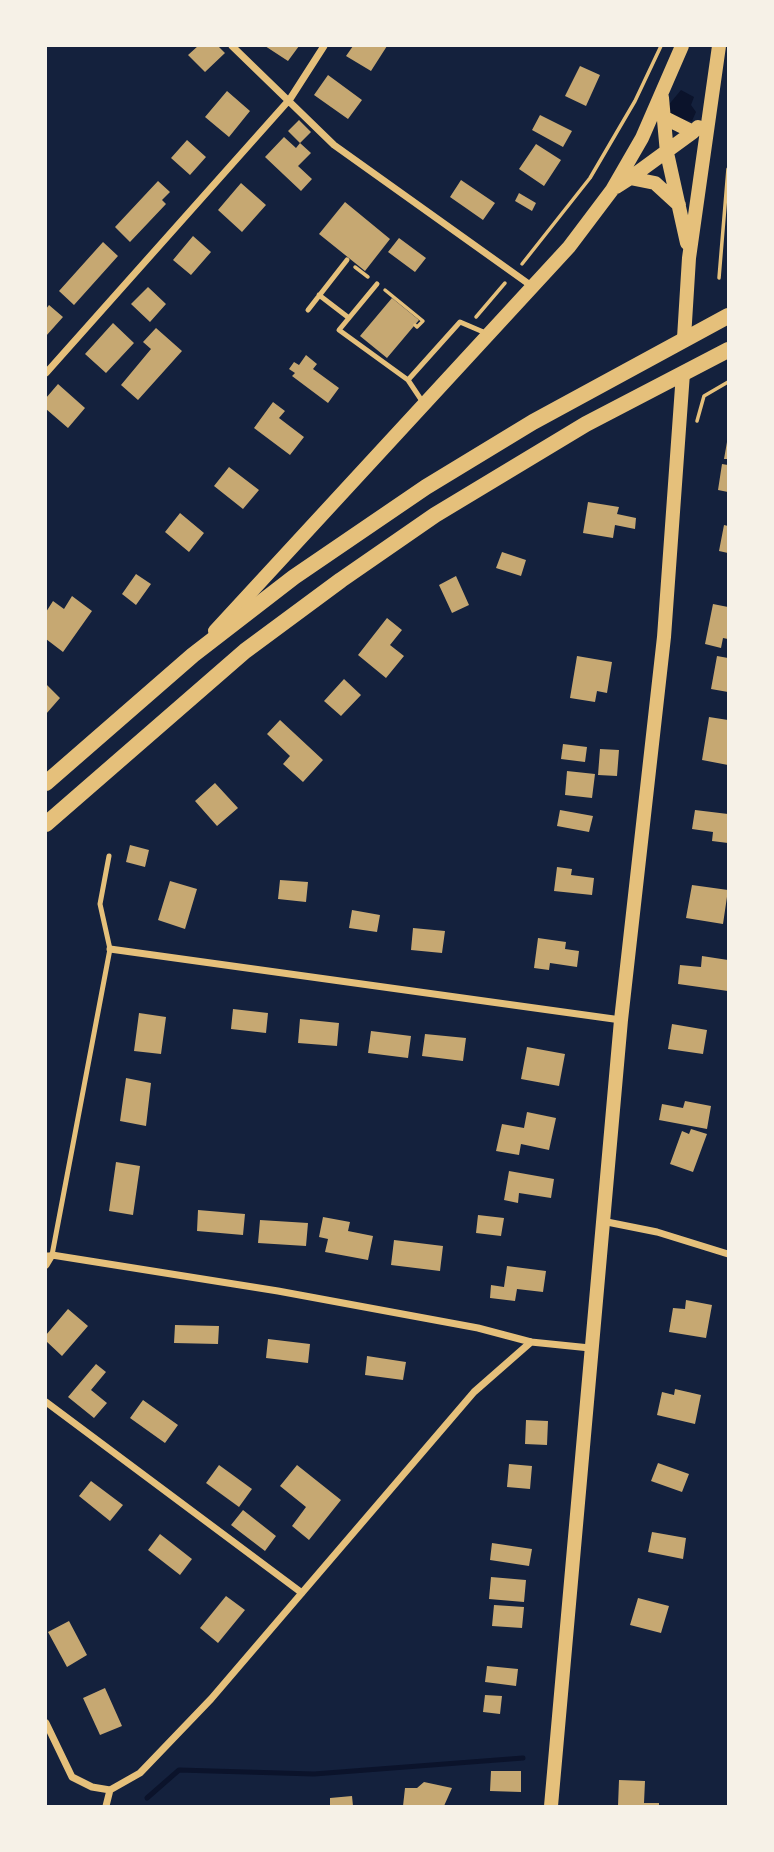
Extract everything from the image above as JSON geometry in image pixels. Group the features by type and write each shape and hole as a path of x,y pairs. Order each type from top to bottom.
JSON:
{"highway":[{"path":"46,783 194,655 294,577 426,487 533,422 729,316"},
{"path":"46,824 246,651 341,580 435,515 586,424 729,350"}],"main road":[{"path":"194,655 491,335 569,247 612,190 662,94 682,46"},
{"path":"684,338 689,258 719,46"},
{"path":"662,94 667,153 689,258"},
{"path":"612,190 667,153 710,114"},
{"path":"663,117 693,132"},
{"path":"630,178 655,183 680,206"},
{"path":"551,1807 621,1020 664,638 683,373"}],"street":[{"path":"232,46 290,99 334,145 534,287"},
{"path":"46,373 290,99 324,46"},
{"path":"110,949 621,1020"},
{"path":"602,1221 657,1233 729,1254"},
{"path":"46,1265 49,1255 278,1291 478,1328 531,1342 590,1348"},
{"path":"46,1723 72,1777 92,1787 110,1790 140,1773 211,1699 474,1391 531,1342"},
{"path":"46,1402 302,1593"},
{"path":"106,1807 110,1790"}],"lane":[{"path":"308,310 347,260"},
{"path":"377,284 339,330 408,380 425,406"},
{"path":"319,295 349,318"},
{"path":"408,380 460,322 491,335"},
{"path":"49,1255 110,949 100,904 109,856"}],"path":[{"path":"468,325 514,273 590,178 635,101 661,46"},
{"path":"719,278 729,169"},
{"path":"415,325 417,327 423,321"}],"water":[{"path":"681,90 694,97 691,105 696,112 692,121 672,118 666,108"}],"building":[{"path":"198,46 218,46 225,53 205,72 188,55"},
{"path":"265,46 299,46 288,61"},
{"path":"353,46 387,46 371,71 346,56"},
{"path":"580,66 600,75 586,106 565,96"},
{"path":"328,75 362,100 348,119 314,95"},
{"path":"227,91 250,111 229,137 205,117"},
{"path":"540,115 572,131 563,147 532,130"},
{"path":"299,120 311,132 300,143 288,131"},
{"path":"284,137 296,148 300,143 311,153 298,166 312,179 301,191 265,157"},
{"path":"187,140 206,157 190,175 171,158"},
{"path":"536,144 561,160 544,186 519,169"},
{"path":"461,180 495,203 483,220 450,197"},
{"path":"158,181 170,192 162,200 166,204 130,242 115,227"},
{"path":"241,183 266,205 242,232 218,210"},
{"path":"519,193 536,203 532,211 515,201"},
{"path":"345,202 390,239 365,271 319,234"},
{"path":"193,236 211,252 191,275 173,260"},
{"path":"399,238 426,258 415,272 388,252"},
{"path":"103,242 118,256 74,305 59,291"},
{"path":"148,287 166,304 150,322 131,304"},
{"path":"392,298 419,320 387,358 360,336"},
{"path":"49,305 63,317 46,336 46,309"},
{"path":"113,323 134,343 106,373 85,354"},
{"path":"156,328 182,351 138,400 121,385 151,349 143,342"},
{"path":"306,355 317,364 313,369 339,388 328,403 292,376 295,373 289,369 294,362 299,365"},
{"path":"58,384 85,408 68,428 46,409 46,398"},
{"path":"273,402 285,411 279,418 304,437 290,455 254,428"},
{"path":"727,442 728,459 724,459"},
{"path":"722,464 728,465 728,492 718,490"},
{"path":"229,467 259,490 243,509 214,486"},
{"path":"588,502 619,507 617,514 636,518 635,529 615,525 613,538 583,533"},
{"path":"180,513 204,533 189,552 165,532"},
{"path":"724,525 728,526 728,553 719,551"},
{"path":"502,552 526,560 521,576 496,568"},
{"path":"136,574 151,584 136,605 122,594"},
{"path":"456,576 469,605 452,613 439,585"},
{"path":"72,596 92,611 63,652 46,639 46,612 53,601 64,609"},
{"path":"713,604 728,607 728,639 723,638 721,648 705,644"},
{"path":"387,618 402,630 390,645 404,656 386,678 358,655"},
{"path":"577,656 612,662 607,693 597,691 595,702 570,698"},
{"path":"717,656 728,658 728,692 711,689"},
{"path":"344,679 361,695 341,716 324,701"},
{"path":"46,684 60,698 46,714"},
{"path":"709,717 728,720 728,765 702,760"},
{"path":"280,720 323,760 303,782 283,764 290,756 267,734"},
{"path":"563,744 587,747 585,762 561,759"},
{"path":"600,749 619,750 617,776 598,775"},
{"path":"567,771 595,774 592,798 565,795"},
{"path":"215,783 238,808 217,826 195,801"},
{"path":"560,810 593,816 589,832 557,826"},
{"path":"695,810 728,814 728,843 712,841 713,832 692,829"},
{"path":"130,845 149,850 145,867 126,862"},
{"path":"557,867 572,869 571,875 594,878 592,895 554,891"},
{"path":"280,880 308,882 306,902 278,899"},
{"path":"170,881 197,889 185,929 158,920"},
{"path":"692,885 728,890 723,924 686,918"},
{"path":"352,910 380,915 377,932 349,928"},
{"path":"413,928 445,931 442,953 411,950"},
{"path":"538,938 566,942 565,949 579,951 577,967 550,963 549,970 534,968"},
{"path":"702,956 728,960 728,991 678,984 680,965 701,967"},
{"path":"233,1009 268,1013 266,1033 231,1029"},
{"path":"139,1013 166,1017 161,1054 134,1051"},
{"path":"300,1019 339,1023 337,1046 298,1043"},
{"path":"672,1024 707,1030 703,1054 668,1049"},
{"path":"371,1031 411,1036 408,1058 368,1053"},
{"path":"425,1034 466,1038 463,1061 422,1056"},
{"path":"527,1047 565,1054 559,1086 521,1079"},
{"path":"126,1078 151,1083 146,1126 120,1121"},
{"path":"685,1101 711,1106 707,1129 659,1120 662,1104 683,1108"},
{"path":"527,1112 556,1118 549,1150 521,1144 519,1155 496,1151 502,1124 524,1128"},
{"path":"691,1129 707,1134 693,1172 670,1164 682,1131 689,1134"},
{"path":"116,1162 140,1166 133,1215 109,1211"},
{"path":"509,1171 554,1179 551,1198 519,1193 518,1203 504,1200"},
{"path":"198,1210 245,1214 243,1235 197,1231"},
{"path":"478,1215 504,1218 501,1236 476,1233"},
{"path":"323,1217 350,1222 348,1231 373,1236 368,1260 325,1252 328,1239 319,1237"},
{"path":"260,1220 308,1223 306,1246 258,1243"},
{"path":"394,1240 443,1246 440,1271 391,1265"},
{"path":"507,1266 546,1271 543,1292 517,1289 515,1301 490,1298 491,1285 504,1287"},
{"path":"686,1300 712,1305 706,1338 669,1332 673,1308 685,1309"},
{"path":"68,1309 88,1326 62,1356 46,1341 46,1335"},
{"path":"175,1325 219,1326 218,1344 174,1343"},
{"path":"268,1339 310,1344 308,1363 266,1358"},
{"path":"367,1356 406,1362 403,1380 365,1375"},
{"path":"96,1364 106,1372 91,1390 107,1403 94,1418 68,1397"},
{"path":"675,1389 701,1395 695,1424 657,1415 662,1392 674,1395"},
{"path":"143,1400 178,1425 165,1443 130,1418"},
{"path":"526,1420 548,1421 547,1445 525,1444"},
{"path":"658,1463 689,1474 682,1492 651,1481"},
{"path":"509,1464 532,1466 530,1489 507,1487"},
{"path":"219,1465 252,1489 239,1507 206,1483"},
{"path":"297,1465 341,1500 309,1540 292,1526 306,1507 280,1486"},
{"path":"91,1481 123,1505 110,1521 79,1496"},
{"path":"243,1510 276,1536 265,1551 231,1525"},
{"path":"652,1532 686,1538 683,1559 648,1552"},
{"path":"160,1534 192,1559 180,1575 148,1550"},
{"path":"492,1543 532,1549 529,1566 490,1560"},
{"path":"491,1577 526,1580 524,1602 489,1599"},
{"path":"226,1596 245,1610 218,1643 200,1628"},
{"path":"638,1598 669,1606 661,1633 630,1625"},
{"path":"494,1605 524,1607 522,1628 492,1626"},
{"path":"69,1621 87,1655 67,1667 48,1632"},
{"path":"487,1666 518,1669 516,1686 485,1682"},
{"path":"105,1688 122,1726 100,1735 83,1698"},
{"path":"485,1695 502,1696 500,1714 483,1712"},
{"path":"491,1771 521,1771 521,1792 490,1791"},
{"path":"619,1780 645,1781 644,1803 659,1803 659,1806 618,1806"},
{"path":"424,1782 452,1788 444,1806 403,1806 405,1788 417,1788"},
{"path":"352,1796 353,1806 330,1806 330,1798"}],"waterway":[{"path":"147,1798 179,1770 314,1774 523,1758"}]}
